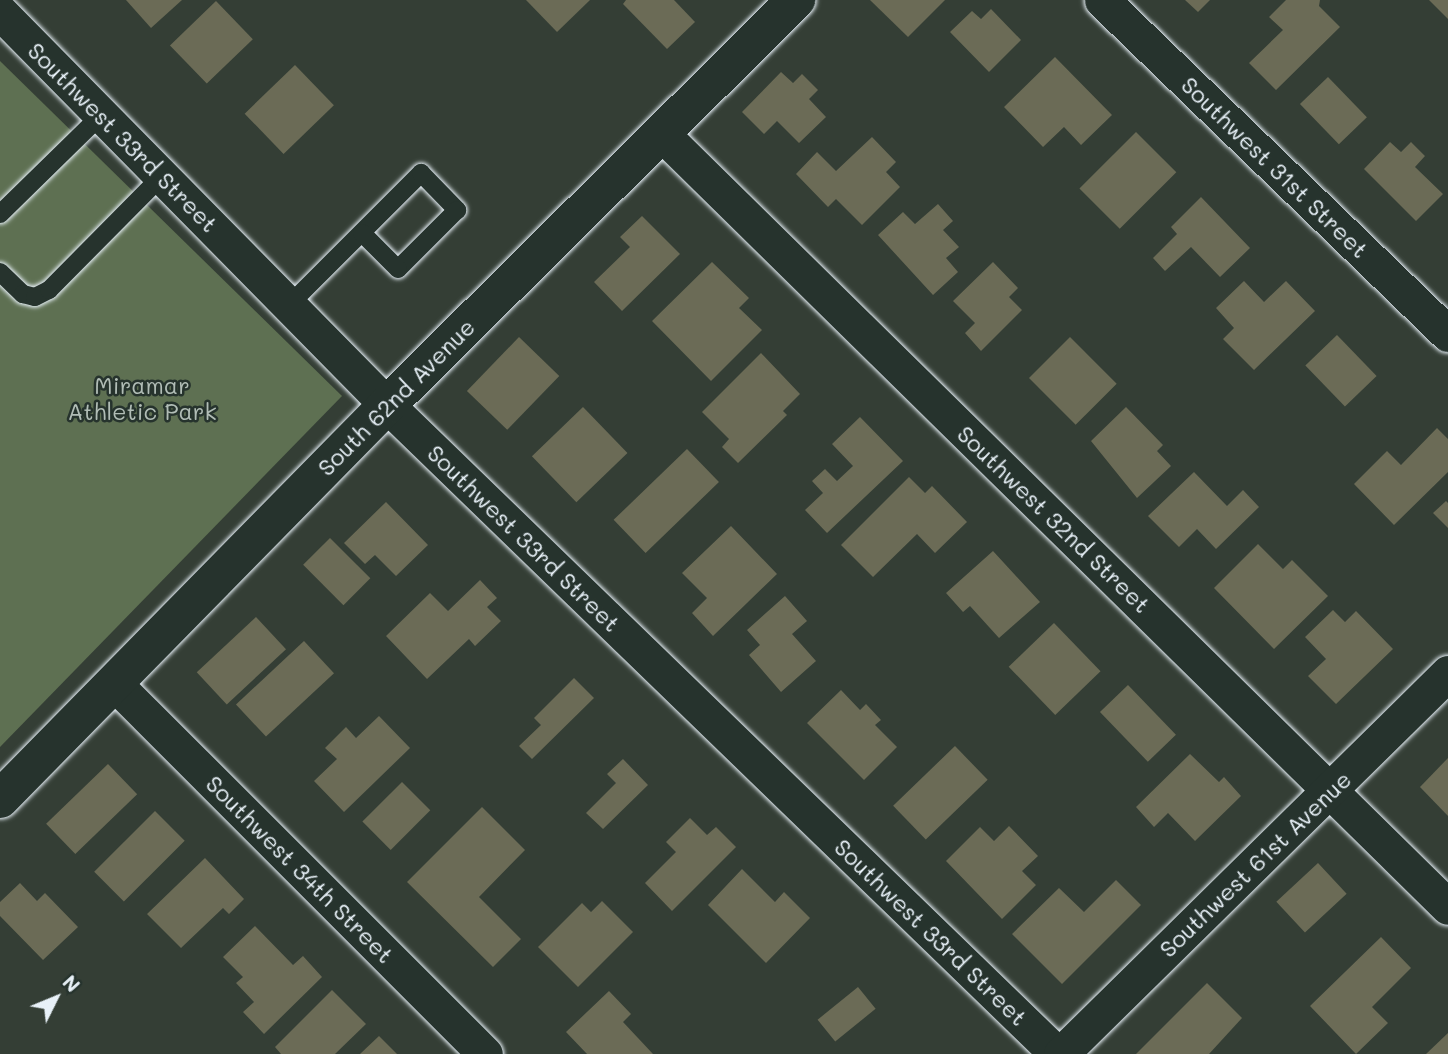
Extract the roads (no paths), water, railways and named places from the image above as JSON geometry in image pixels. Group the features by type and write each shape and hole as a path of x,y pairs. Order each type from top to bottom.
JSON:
{"street":[{"name":"Southwest 31st Street","path":"1101,0 1448,334"},
{"name":"South 62nd Avenue","path":"0,799 660,132 780,5"},
{"name":"Southwest 33rd Street","path":"0,12 387,405 1059,1054"},
{"name":"Southwest 32nd Street","path":"660,132 1448,907"},
{"name":"Southwest 61st Avenue","path":"1059,1054 1331,791 1448,673"},
{"name":"Southwest 34th Street","path":"115,684 485,1054"}],"lane":[{"path":"0,214 101,115"},
{"path":"289,305 421,173 457,209 398,269 362,233"},
{"path":"0,272 23,294 35,297 49,290 162,176"}],"park label":[{"name":"Miramar Athletic Park","path":"142,398"}]}
